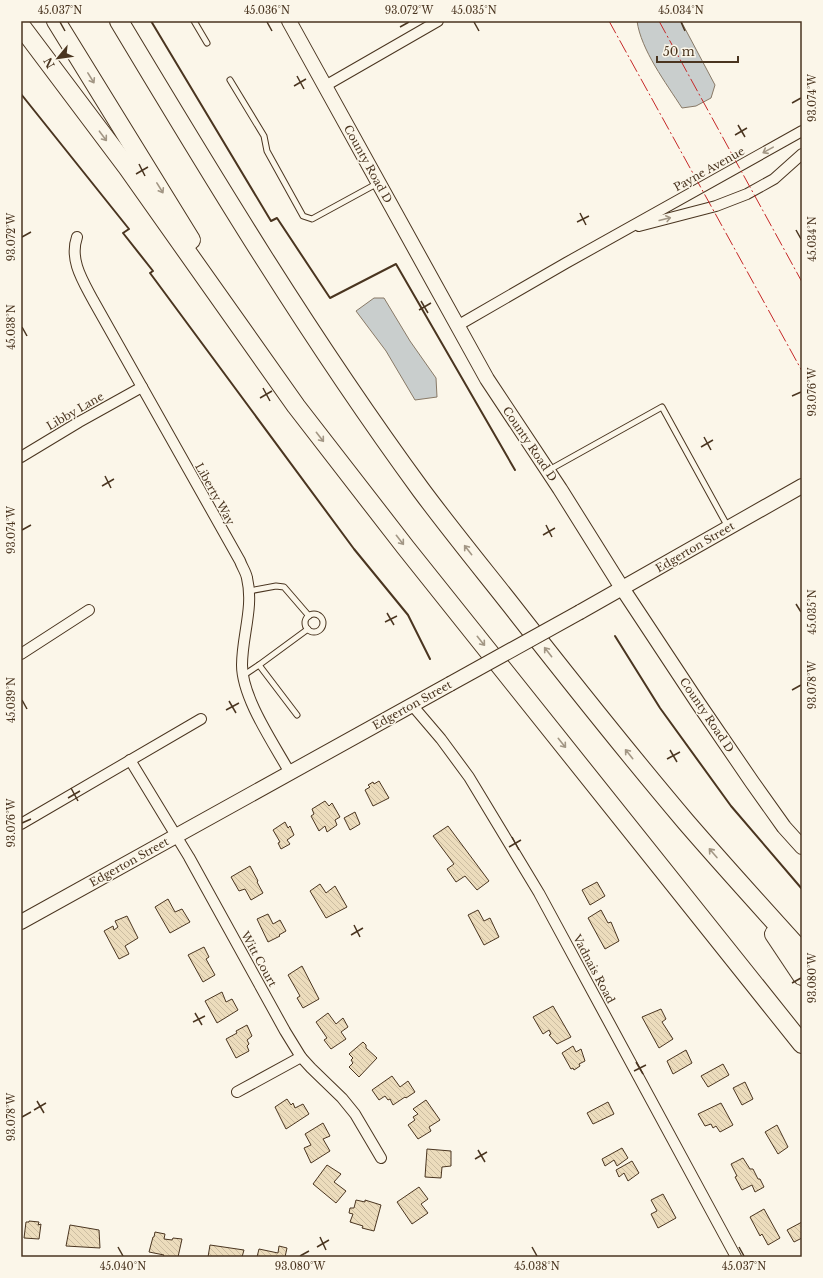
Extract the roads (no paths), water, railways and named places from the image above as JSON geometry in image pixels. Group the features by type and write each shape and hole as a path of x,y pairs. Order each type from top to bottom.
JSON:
{"highway":[{"path":"56,21 296,406"},
{"path":"120,21 188,136 292,301 356,398 422,491 585,700 666,798 802,952"},
{"path":"21,26 127,168 296,406 406,548 802,1044"},
{"path":"21,37 84,111"},
{"path":"739,882 802,976"}],"street":[{"name":"County Road D","path":"289,21 487,379 548,470 622,588 752,782 784,827 802,847"},
{"path":"325,86 438,21"},
{"name":"Payne Avenue","path":"457,326 627,228 802,131"},
{"name":"Payne Avenue","path":"627,228 716,206 747,194 774,179 802,154"},
{"name":"Liberty Way","path":"77,237 74,249 75,260 79,273 240,561 247,577 250,607 242,666 246,688 252,705 290,773"},
{"name":"Libby Lane","path":"21,457 79,422 142,387"},
{"name":"Edgerton Street","path":"21,921 580,612 802,486"},
{"path":"21,654 89,610"},
{"name":"Vadnais Road","path":"412,705 469,777 539,893 736,1257"},
{"path":"21,824 201,719"},
{"name":"Witt Court","path":"130,760 177,836 285,1031 302,1057 342,1098 355,1114 381,1158"},
{"path":"237,1092 302,1057"}],"lane":[{"path":"194,21 207,43"},
{"path":"230,80 264,136 267,151 303,216 312,219 378,183"},
{"path":"548,470 662,407 729,528"},
{"path":"249,591 276,586 284,588 309,616"},
{"path":"318,615 322,619 323,625 318,631 313,632 308,629 306,621 309,616 318,615"},
{"path":"244,675 308,629"},
{"path":"259,665 297,715"}]}
